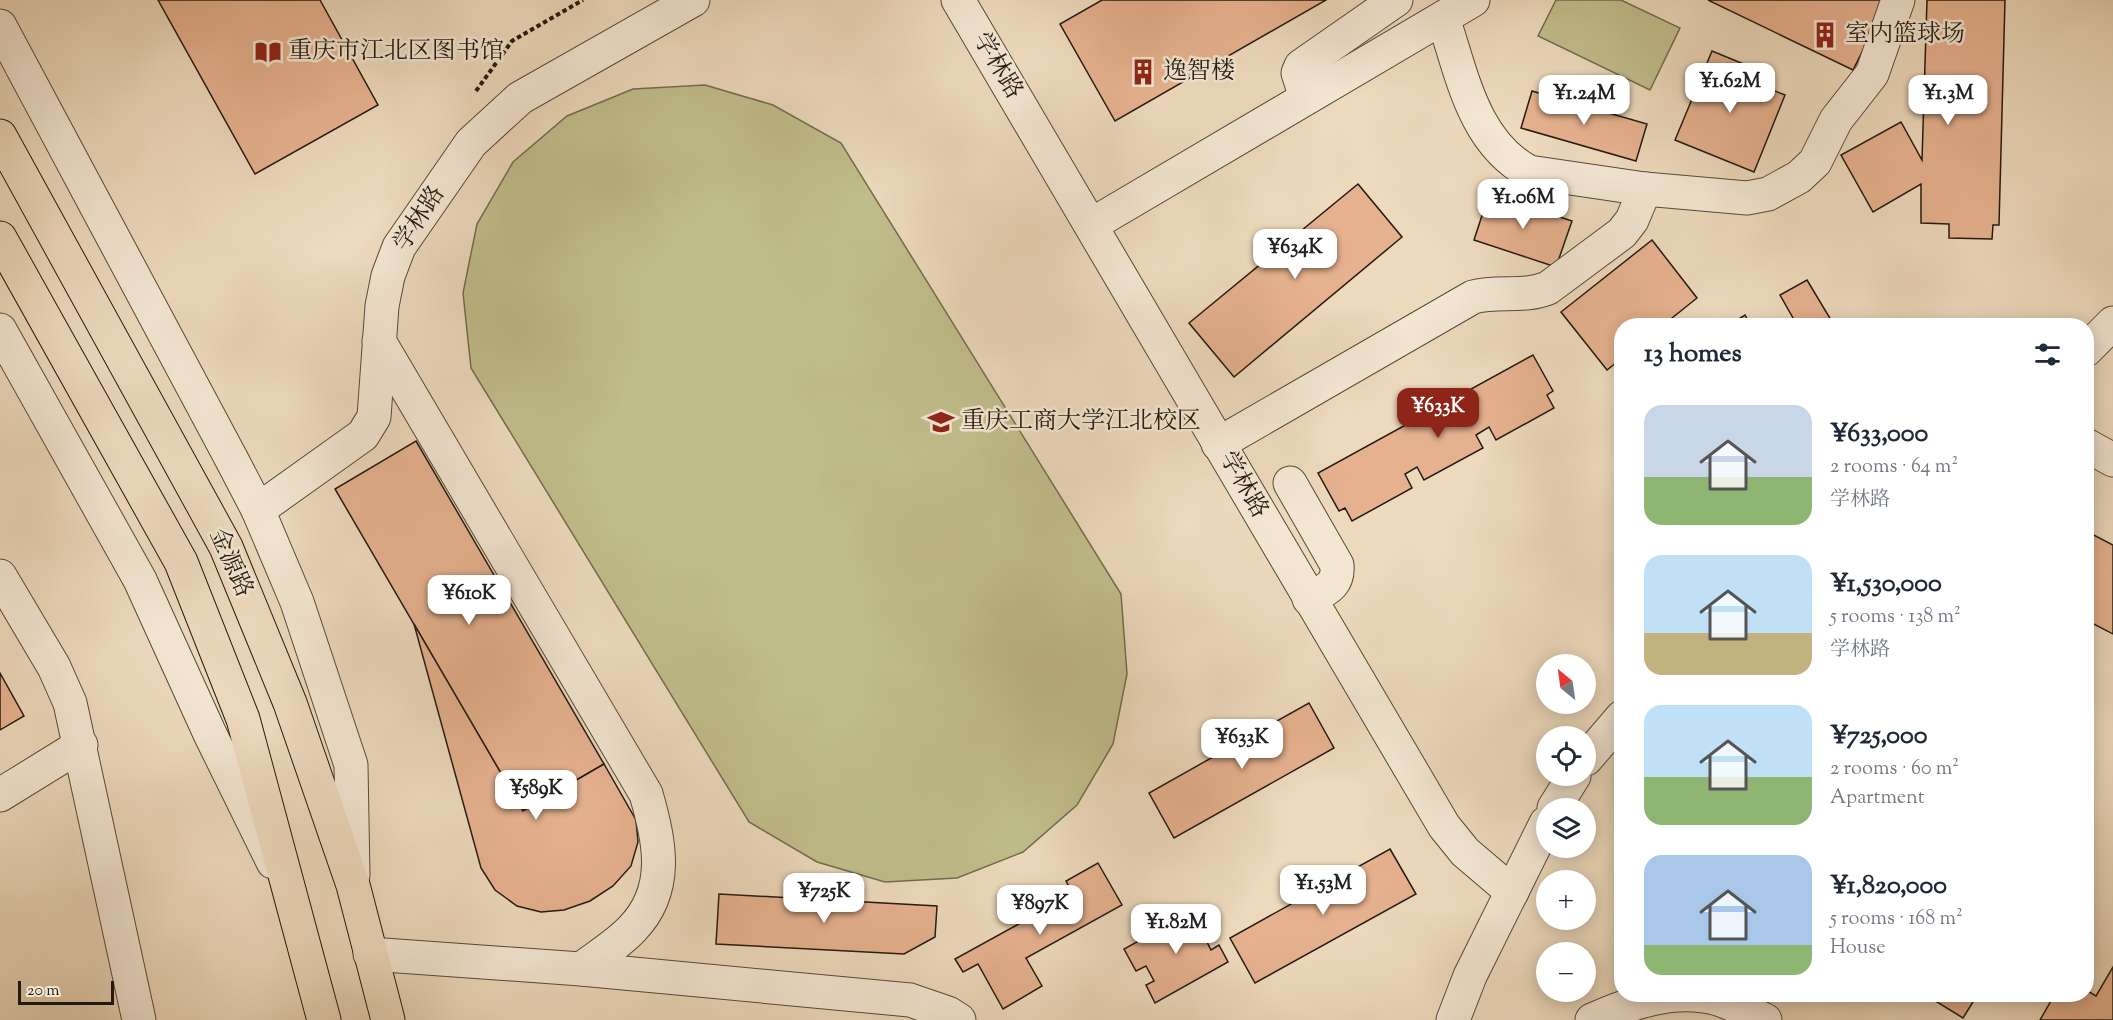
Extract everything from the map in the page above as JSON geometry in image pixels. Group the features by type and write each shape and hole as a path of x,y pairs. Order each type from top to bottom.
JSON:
{"main road":[{"name":"金源路","path":"0,136 226,547 290,703 353,885 388,1020"},
{"name":"金源路","path":"0,238 181,562 243,719 324,1020"}],"street":[{"name":"学林路","path":"258,510 363,435 374,417 384,296 399,247 471,143 520,98 693,0"},
{"name":"学林路","path":"958,0 1444,826 1465,852 1512,892"},
{"path":"1306,98 1298,73 1301,66 1396,0"},
{"path":"1091,225 1473,0"},
{"path":"1443,18 1476,116 1498,150 1513,163 1529,172 1645,189 1747,198 1768,194 1799,177 1815,162 1836,120 1872,74 1898,0"},
{"path":"0,26 258,510 297,602 351,765 353,885"},
{"path":"1218,444 1473,297 1486,293 1537,293 1548,288 1622,233 1632,220 1645,189"},
{"path":"2094,342 2113,323"},
{"path":"0,330 140,580 210,734 295,906"},
{"path":"379,341 646,794 655,826 659,866 654,901 632,929 581,969"},
{"path":"2094,449 2113,460"},
{"path":"1290,483 1337,565 1335,583 1309,599"},
{"path":"0,576 54,667 70,703 81,745 139,1020"},
{"path":"1596,747 1614,726"},
{"path":"0,795 81,745"},
{"path":"1453,1020 1470,976 1536,843"},
{"path":"370,954 581,969 910,1000 948,1013 959,1020"},
{"path":"1592,1020 1636,1002"},
{"path":"1725,1002 1765,1020"}],"path":[{"path":"512,41 583,0"}],"shaded area":[{"path":"1556,0 1621,0 1680,28 1650,90 1538,36"},
{"path":"705,85 773,105 841,143 1121,594 1127,674 1113,744 1077,805 1023,852 957,878 885,882 817,862 749,822 471,368 463,293 477,224 513,162 567,116 633,89"}],"building":[{"name":"重庆市江北区图书馆","path":"158,0 320,0 378,105 255,174"},
{"name":"逸智楼","path":"1102,0 1326,0 1115,121 1060,24"},
{"name":"室内篮球场","path":"1708,0 1888,0 1853,70"},
{"path":"1927,0 2005,0 1999,225 1993,225 1992,239 1949,238 1949,224 1921,223 1921,184 1873,212 1841,155 1901,122 1922,160"},
{"path":"1712,51 1746,65 1741,78 1785,95 1754,172 1675,140"},
{"path":"1532,91 1647,124 1636,161 1521,128"},
{"path":"1358,184 1402,237 1234,377 1189,323"},
{"path":"1489,194 1572,221 1556,267 1474,240"},
{"path":"1652,240 1697,298 1672,318 1614,318 1614,364 1607,370 1561,312"},
{"path":"1807,280 1830,318 1793,318 1780,295"},
{"path":"1533,355 1553,391 1547,395 1554,408 1496,440 1489,427 1476,435 1483,448 1424,480 1417,467 1405,474 1412,488 1352,521 1345,508 1339,511 1318,473"},
{"path":"416,441 604,764 523,811 335,489"},
{"path":"2094,535 2113,545 2113,634 2094,624"},
{"path":"414,624 523,811 604,764 636,820 638,842 631,866 613,886 590,901 564,910 541,912 517,906 495,890 481,868"},
{"path":"0,673 24,716 0,730"},
{"path":"1309,703 1334,748 1174,838 1149,793"},
{"path":"1390,849 1416,894 1255,983 1230,938"},
{"path":"1098,863 1122,905 1026,958 1042,986 1003,1009 978,964 963,972 955,959 1073,894 1066,881"},
{"path":"719,894 937,906 935,937 904,954 716,944"},
{"path":"1198,908 1210,930 1203,934 1211,950 1219,945 1228,962 1155,1003 1146,985 1154,981 1146,966 1136,971 1124,949"},
{"path":"2113,967 2113,1020 2040,1020 2050,1002 2094,1002 2094,995 2096,996"},
{"path":"1937,1002 1973,1002 1963,1018"}],"place":[{"name":"室内篮球场","path":"1825,35"},
{"name":"重庆市江北区图书馆","path":"268,52"},
{"name":"逸智楼","path":"1143,72"},
{"name":"重庆工商大学江北校区","path":"941,422"}]}
